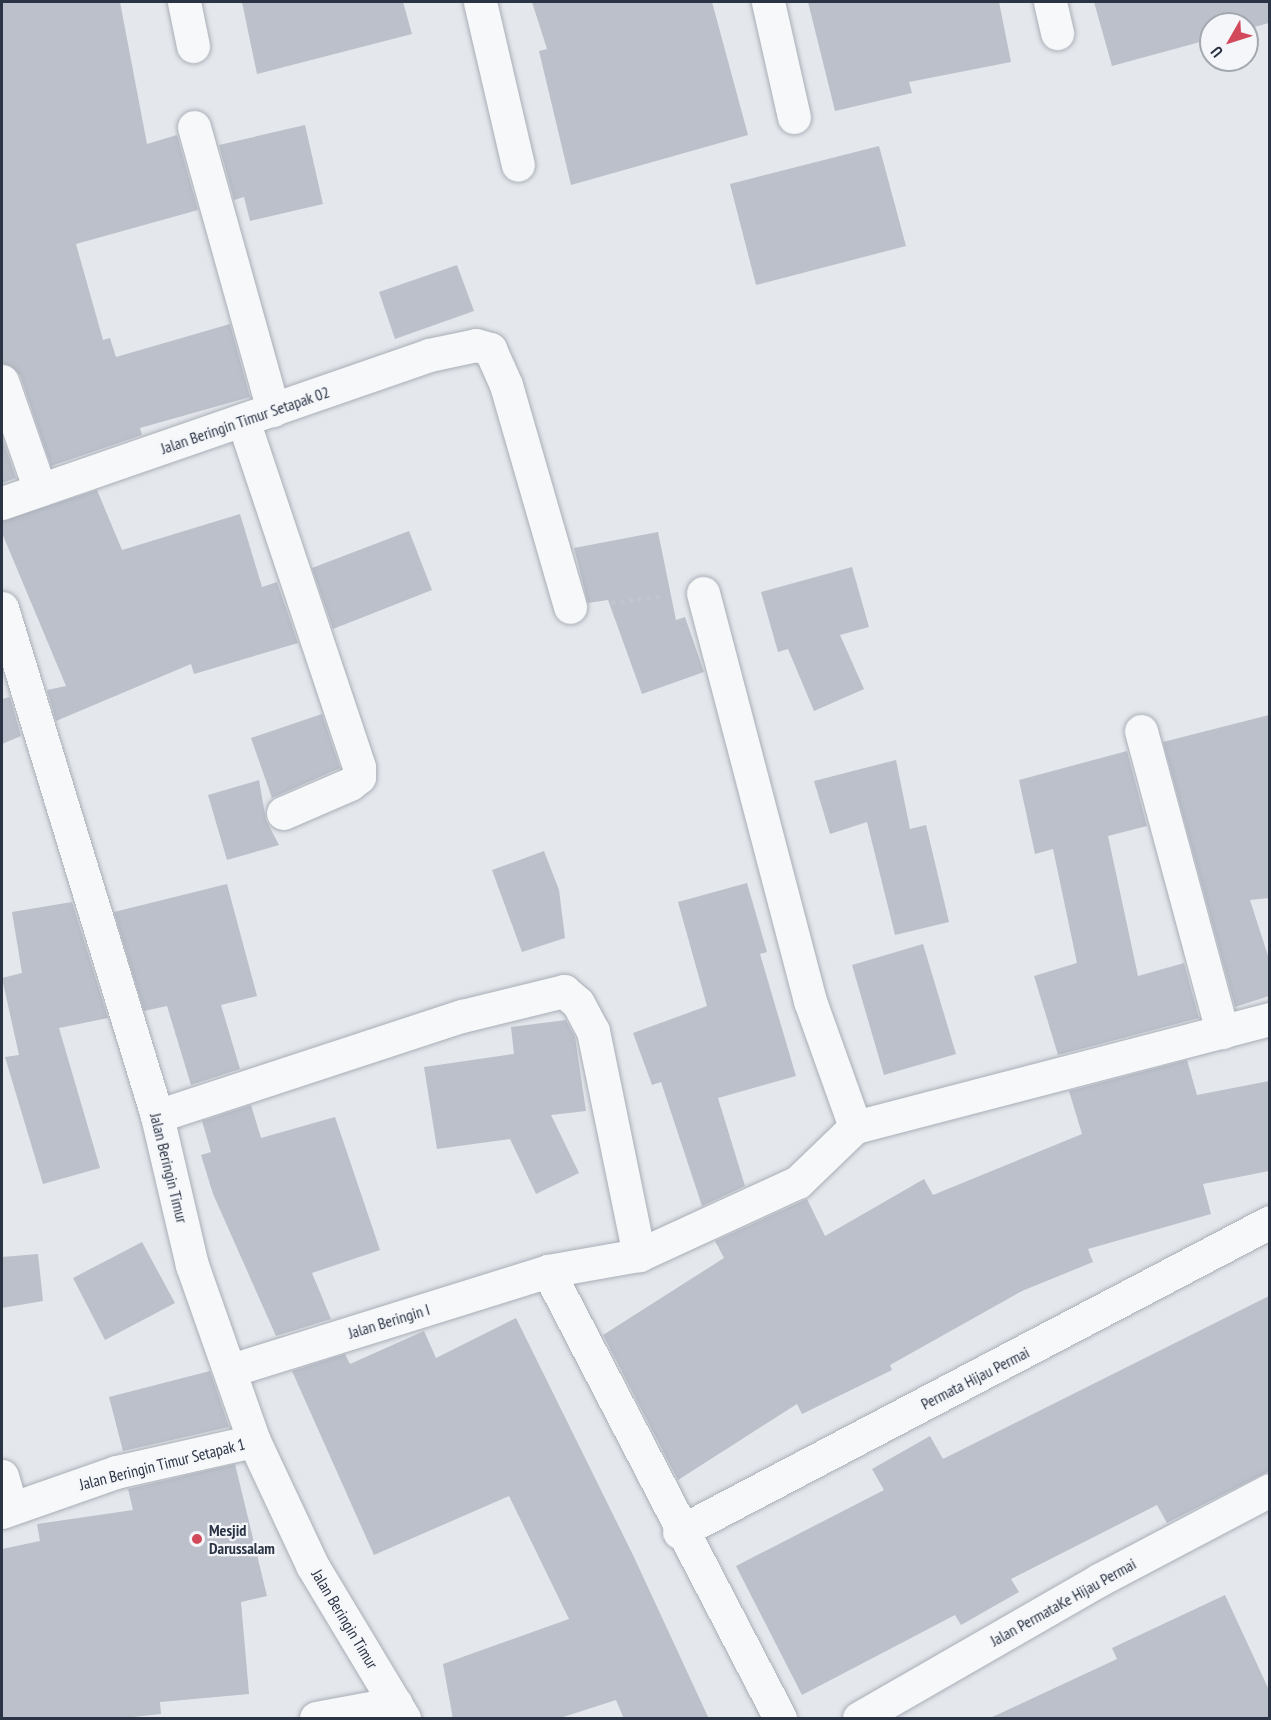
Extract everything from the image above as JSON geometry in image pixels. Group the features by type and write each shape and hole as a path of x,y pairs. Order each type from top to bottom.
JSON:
{"street":[{"path":"184,2 193,46"},
{"path":"480,2 518,165"},
{"path":"768,2 794,117"},
{"path":"194,127 273,410"},
{"name":"Jalan Beringin Timur Setapak 02","path":"2,503 452,348 490,349 506,386 570,607"},
{"path":"2,381 40,490"},
{"path":"243,420 359,767 359,777 350,784 283,813"},
{"path":"703,593 810,1001 855,1127 1269,1020"},
{"name":"Jalan Beringin Timur","path":"2,608 157,1116 192,1265 231,1370 254,1441 312,1565 400,1711"},
{"path":"1141,731 1222,1032"},
{"path":"157,1116 492,1007 564,991 578,1003 593,1031 639,1255"},
{"name":"Jalan Beringin I","path":"231,1370 548,1271 639,1255 798,1182 855,1127"},
{"name":"Permata Hijau Permai","path":"679,1532 1269,1222"},
{"path":"548,1271 679,1532 780,1719"},
{"name":"Jalan Beringin Timur Setapak 1","path":"6,1510 116,1472 254,1441"},
{"path":"2,1476 6,1510"},
{"name":"Jalan PermataKe Hijau Permai","path":"859,1719 1099,1580 1269,1490"},
{"path":"330,1717 400,1711"}],"path":[{"path":"570,607 703,593"}],"building":[{"path":"2,2 120,2 147,144 177,135 198,210 76,244 103,340 110,338 116,357 230,324 250,397 140,428 142,435 51,466 20,375 2,363"},
{"path":"242,2 403,2 412,34 257,74"},
{"path":"532,2 712,2 748,135 571,185 539,51 547,49"},
{"path":"808,2 999,2 1011,62 909,82 912,93 835,111"},
{"path":"1094,2 1269,2 1269,23 1259,26 1259,12 1199,12 1199,42 1112,66"},
{"path":"305,125 323,204 250,221 244,197 234,200 219,145"},
{"path":"879,146 906,246 756,285 730,184"},
{"path":"457,265 474,311 395,339 379,292"},
{"path":"2,437 16,478 2,483"},
{"path":"97,490 122,550 240,514 262,587 277,582 298,643 194,674 191,664 56,721 47,690 66,686 2,533 2,521"},
{"path":"409,531 432,590 333,629 312,568"},
{"path":"658,532 676,620 685,617 704,672 642,694 608,600 588,603 574,548"},
{"path":"852,567 869,627 840,635 864,689 814,711 788,649 778,652 761,592"},
{"path":"10,697 21,736 2,744 2,699"},
{"path":"322,714 340,768 272,798 251,738"},
{"path":"1269,715 1269,898 1250,900 1269,959 1269,996 1235,1007 1163,742"},
{"path":"1127,751 1147,826 1108,836 1138,976 1184,963 1199,1018 1058,1055 1034,976 1077,963 1053,849 1035,854 1019,780"},
{"path":"896,760 910,829 926,825 949,922 895,935 867,822 830,834 814,781"},
{"path":"259,780 266,820 279,845 227,860 208,795"},
{"path":"544,851 559,890 565,938 522,952 492,870"},
{"path":"747,883 767,952 760,954 796,1076 718,1098 745,1186 702,1206 661,1082 652,1085 633,1033 707,1006 678,902"},
{"path":"227,884 257,996 221,1005 240,1069 191,1085 167,1006 144,1011 114,912"},
{"path":"72,902 108,1018 59,1028 100,1168 43,1184 5,1057 19,1055 2,978 22,973 12,912"},
{"path":"923,944 956,1054 884,1075 852,965"},
{"path":"566,1020 575,1037 586,1111 551,1115 579,1173 536,1194 510,1139 437,1149 424,1067 514,1054 511,1027"},
{"path":"1187,1060 1197,1095 1269,1081 1269,1171 1203,1184 1211,1214 1088,1249 1093,1262 1022,1291 890,1365 892,1370 802,1414 797,1404 678,1480 603,1335 724,1258 715,1241 807,1199 825,1236 924,1179 933,1195 1082,1134 1069,1091"},
{"path":"251,1105 261,1138 335,1117 380,1250 312,1273 331,1319 276,1336 213,1194 201,1155 211,1152 202,1121"},
{"path":"142,1242 175,1303 105,1340 73,1278"},
{"path":"38,1254 43,1301 2,1308 2,1257"},
{"path":"1269,1296 1269,1471 1167,1523 1157,1505 1011,1579 1019,1592 961,1625 955,1615 802,1695 736,1566 884,1490 872,1469 930,1436 943,1459"},
{"path":"516,1318 633,1555 709,1719 624,1719 616,1700 557,1719 453,1719 443,1664 569,1619 509,1496 374,1555 292,1371 345,1354 350,1364 424,1331 436,1358"},
{"path":"210,1371 229,1427 123,1451 109,1397"},
{"path":"235,1464 267,1596 241,1602 249,1694 160,1702 161,1714 114,1719 2,1719 2,1549 40,1541 37,1524 133,1510 128,1489"},
{"path":"1225,1595 1269,1690 1269,1719 988,1719 1117,1659 1112,1648"}],"place":[{"name":"Mesjid Darussalam","path":"197,1539"}]}
